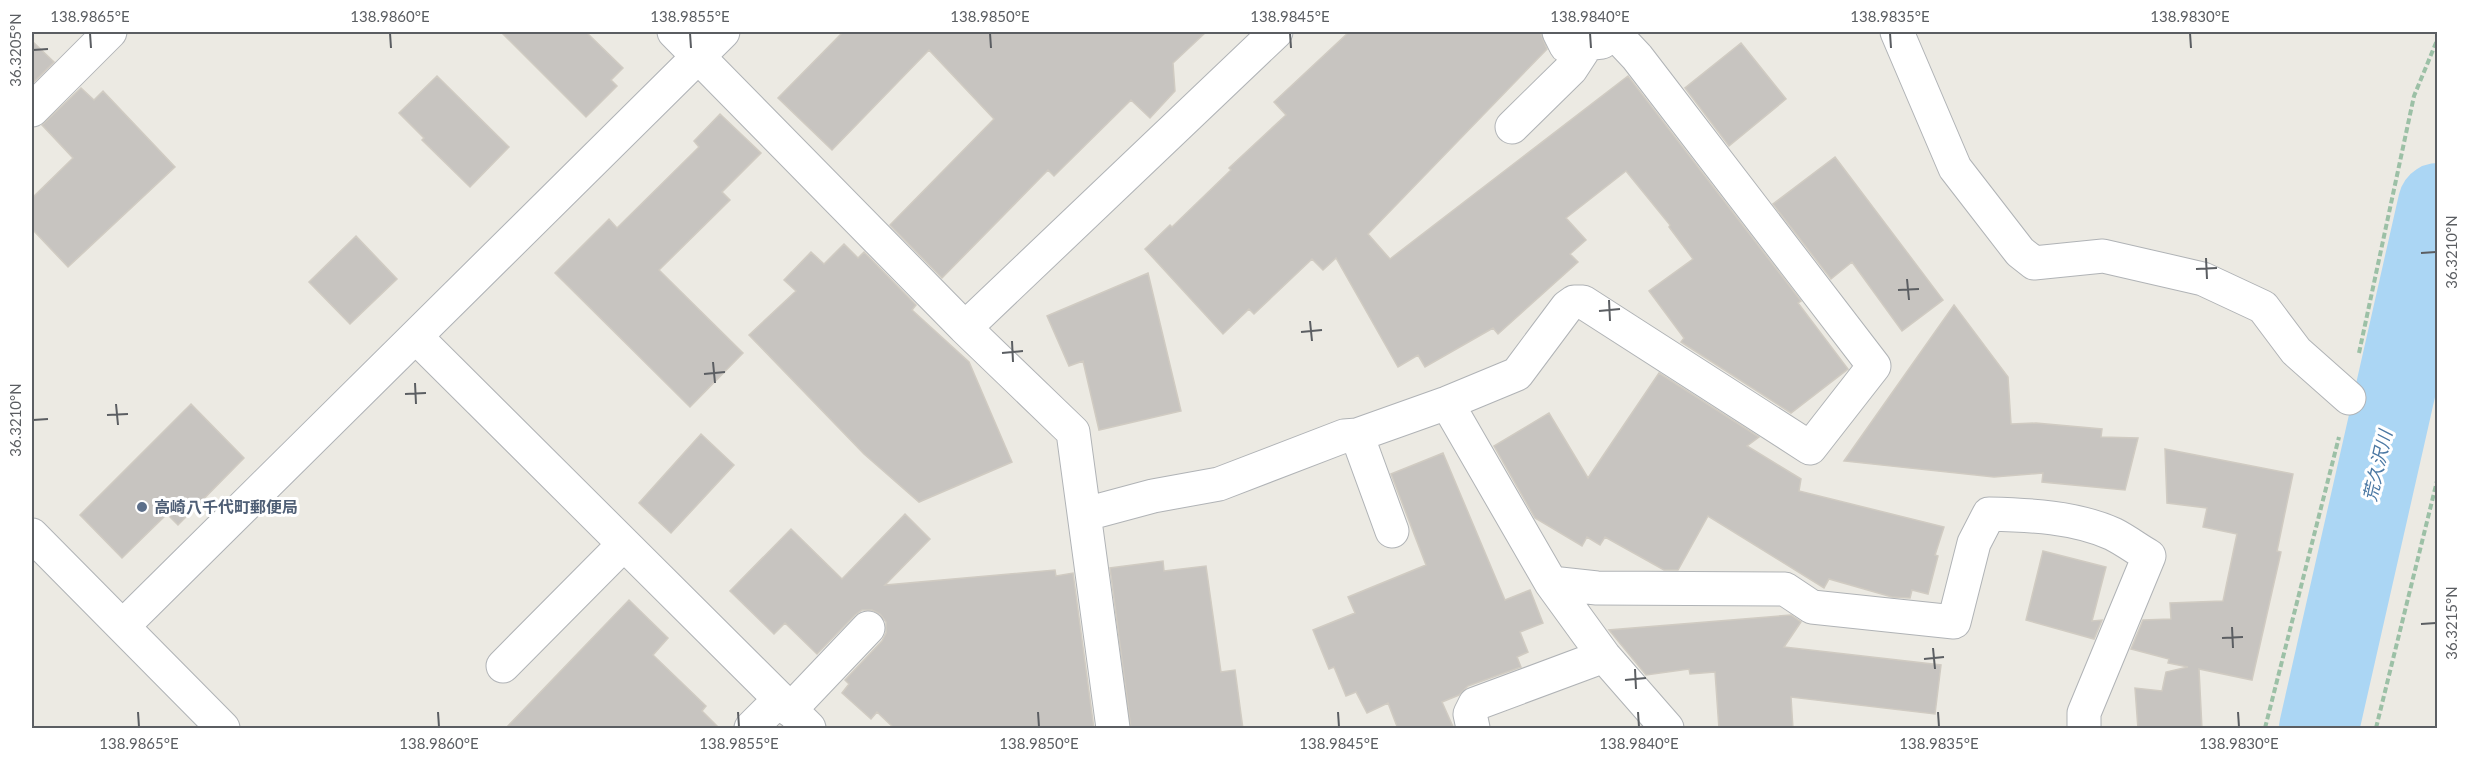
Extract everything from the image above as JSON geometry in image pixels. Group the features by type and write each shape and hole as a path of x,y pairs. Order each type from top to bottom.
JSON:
{"street":[{"path":"32,110 111,32"},
{"path":"674,32 965,328 1073,432 1086,514 1113,729"},
{"path":"123,626 723,32"},
{"path":"965,328 1276,32"},
{"path":"1897,32 1956,168 2020,252 2034,263 2103,256 2203,279 2263,307 2296,351 2349,398"},
{"path":"1086,514 1154,495 1219,484 1344,436 1357,435 1447,403 1517,374 1567,307 1574,302 1583,302 1810,448 1874,366 1621,36 1574,37 1571,69 1512,127"},
{"path":"416,337 793,712"},
{"path":"1447,403 1551,583 1604,656 1667,729"},
{"path":"1357,435 1392,531"},
{"path":"1551,583 1597,588 1785,589 1812,607 1954,622 1974,543 1989,514 2030,515 2070,521 2112,534 2149,556 2084,713 2084,729"},
{"path":"32,535 223,729"},
{"path":"503,666 624,544"},
{"path":"751,729 793,712 868,628"},
{"path":"1473,729 1470,714 1475,704 1604,656"}],"path":[{"path":"2376,729 2438,477"}],"building":[{"path":"501,32 586,32 623,68 611,80 617,86 586,117"},
{"path":"843,32 1206,32 1173,63 1175,91 1150,118 1131,100 1054,176 1048,170 942,278 890,225 994,119 929,50 832,150 778,98"},
{"path":"1349,32 1540,32 1547,49 1368,234 1390,259 1628,76 1801,301 1798,303 1848,369 1791,413 1681,342 1684,338 1649,291 1693,259 1669,227 1670,225 1626,171 1566,218 1586,240 1570,254 1578,262 1498,334 1493,328 1425,367 1418,355 1398,367 1336,258 1323,270 1312,259 1254,314 1249,309 1223,334 1145,249 1170,225 1172,227 1231,170 1229,168 1286,115 1274,102"},
{"path":"32,41 54,62 32,84"},
{"path":"1741,43 1786,99 1729,146 1685,88"},
{"path":"437,76 509,147 470,187 422,140 424,138 399,113"},
{"path":"81,88 94,100 103,91 175,167 68,267 32,229 32,198 73,158 42,125"},
{"path":"720,114 761,153 722,192 730,200 659,270 743,353 690,407 555,273 609,219 617,228 699,147 694,141"},
{"path":"1835,157 1943,300 1902,331 1852,262 1831,279 1773,204"},
{"path":"356,236 397,279 350,324 309,282"},
{"path":"844,244 858,258 864,252 916,305 912,310 969,362 1012,462 919,502 864,454 749,335 796,291 784,280 811,252 824,264"},
{"path":"1148,273 1181,411 1099,430 1083,361 1069,366 1047,316"},
{"path":"1954,305 2008,377 2011,424 2036,423 2102,429 2101,437 2138,438 2125,490 2042,482 2043,473 1994,477 1844,461"},
{"path":"1659,373 1759,437 1747,446 1801,479 1799,491 1944,527 1935,555 1938,556 1928,594 1912,590 1910,598 1892,597 1829,579 1824,588 1708,516 1678,570 1664,570 1605,537 1600,545 1587,537 1582,546 1535,518 1494,446 1549,413 1588,478"},
{"path":"191,404 244,458 178,525 167,514 122,558 80,515"},
{"path":"701,434 734,465 671,533 639,503"},
{"path":"2165,449 2293,474 2277,551 2281,552 2252,680 2199,669 2202,729 2138,729 2135,688 2162,691 2166,672 2188,667 2168,663 2169,659 2131,649 2143,620 2171,619 2170,603 2223,601 2237,534 2203,527 2207,508 2167,503"},
{"path":"1443,453 1505,600 1530,590 1543,623 1520,632 1528,652 1517,657 1521,667 1468,686 1459,695 1442,702 1454,729 1398,729 1388,703 1367,713 1356,692 1346,696 1334,667 1329,669 1313,630 1355,613 1348,597 1426,565 1391,474"},
{"path":"905,514 930,539 885,585 1055,570 1056,576 1073,573 1094,729 895,729 877,712 871,719 842,693 849,684 845,680 882,641 886,633 886,622 880,614 872,610 862,610 817,654 785,623 774,634 730,591 791,529 842,579"},
{"path":"2043,551 2106,567 2092,621 2102,620 2094,639 2026,620"},
{"path":"1163,561 1164,571 1206,566 1221,672 1235,670 1243,729 1131,729 1110,568"},
{"path":"629,600 668,638 653,655 706,706 702,711 720,729 505,729"},
{"path":"1791,615 1801,622 1784,647 1941,665 1935,714 1791,697 1793,729 1719,729 1715,672 1690,674 1689,669 1646,675 1609,630"}],"waterway":[{"name":"荒久沢川","path":"2319,728 2438,203"}],"place":[{"name":"高崎八千代町郵便局","path":"142,507"}]}
